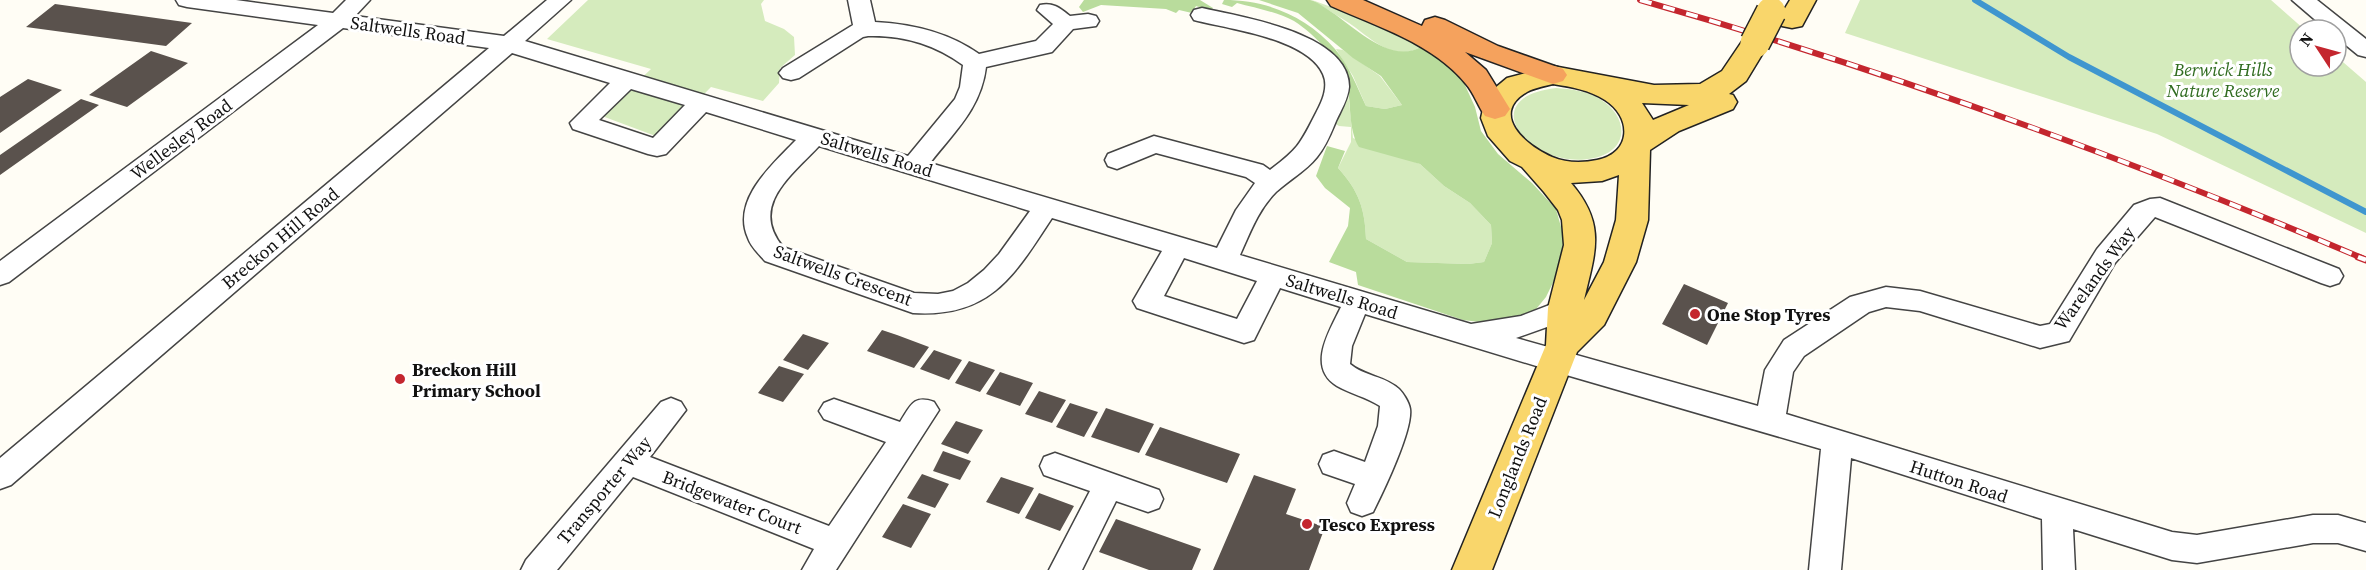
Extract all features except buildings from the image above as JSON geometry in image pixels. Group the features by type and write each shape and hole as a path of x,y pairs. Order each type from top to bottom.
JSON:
{"highway":[{"path":"1340,0 1430,42 1453,58 1476,78 1495,109"},
{"path":"1379,0 1488,52 1553,75"}],"main road":[{"name":"Longlands Road","path":"1766,46 1730,80 1701,93 1672,97 1602,86 1578,78 1553,75 1532,78 1514,85 1501,96 1495,109 1496,123 1503,138 1516,151 1534,162 1563,171 1593,172 1618,165 1638,146 1669,124 1736,98 1750,87 1766,46 1786,8"},
{"name":"Longlands Road","path":"1561,338 1592,316 1620,262 1632,220 1641,126 1634,111 1621,97 1602,86"},
{"name":"Longlands Road","path":"1473,570 1561,338 1578,265 1580,227 1573,209 1534,162"}],"street":[{"name":"Saltwells Road","path":"187,0 509,44 1470,334 1561,338"},
{"name":"Wellesley Road","path":"0,275 338,21 359,0"},
{"name":"Breckon Hill Road","path":"0,476 560,0"},
{"path":"859,0 866,28"},
{"path":"2303,0 2366,50"},
{"path":"1202,15 1236,15 1307,45 1321,54 1336,74 1336,99 1309,151 1294,166 1271,182 1257,197 1225,260"},
{"path":"975,62 1044,47 1067,18"},
{"path":"791,73 810,50 866,28 931,36 957,48 975,62"},
{"path":"914,166 965,102 972,87 975,62"},
{"path":"628,79 582,123 657,148 702,102"},
{"name":"Saltwells Crescent","path":"815,135 763,194 756,206 755,221 758,234 774,254 913,303 945,304 963,299 983,288 998,274 1047,206"},
{"path":"1117,160 1148,138 1254,171 1271,182"},
{"name":"Warelands Way","path":"1770,422 1779,370 1794,348 1860,304 1886,297 1920,301 2040,337 2059,333 2106,256 2143,212 2150,208 2160,207 2330,276"},
{"path":"1178,246 1147,301 1244,332 1273,275"},
{"path":"1334,464 1367,490 1396,417 1392,399 1383,392 1343,376 1336,366 1336,352 1358,300"},
{"path":"1470,334 1523,326 1561,338"},
{"name":"Hutton Road","path":"1561,338 1770,422 1837,441 2057,512 2178,558 2197,549 2313,529 2338,529 2366,537"},
{"name":"Transporter Way","path":"537,570 671,410"},
{"path":"818,570 924,410"},
{"path":"834,411 906,437"},
{"path":"1825,570 1837,441"},
{"name":"Bridgewater Court","path":"629,462 835,543"},
{"path":"1054,466 1148,499"},
{"path":"1065,570 1109,485"},
{"path":"2057,512 2060,570"}],"green space":[{"path":"588,0 764,0 761,4 765,21 784,29 794,37 795,55 780,68 779,83 763,101 711,87 661,138 602,116 651,69 547,39"},
{"path":"1084,0 1200,0 1213,8 1211,11 1196,6 1192,13 1179,10 1176,13 1166,9 1101,5 1083,12 1079,7"},
{"path":"1224,0 1270,7 1285,12 1311,27 1324,37 1340,55 1366,106 1385,109 1402,105 1381,76 1353,58 1298,13 1259,0 1317,2 1384,47 1396,51 1409,51 1421,47 1445,63 1464,83 1475,107 1481,131 1498,154 1532,183 1556,209 1568,252 1546,297 1532,314 1505,325 1463,320 1358,285 1356,272 1329,262 1348,226 1350,208 1325,188 1316,176 1327,146 1345,151 1338,168 1360,201 1366,239 1407,262 1468,264 1484,262 1492,243 1491,225 1470,203 1444,186 1420,164 1359,147 1352,127 1345,79 1335,60 1311,34 1294,21 1281,15 1237,3 1232,7 1222,4"},
{"path":"1312,0 1367,20 1421,47 1401,52 1383,47"},
{"name":"Berwick Hills Nature Reserve","path":"1860,0 2271,0 2291,18 2288,18 2288,78 2348,78 2348,66 2366,82 2366,233 2157,134 1845,33"},
{"path":"1336,49 1343,50 1380,76 1402,105 1385,109 1366,106 1353,76"},
{"path":"1347,84 1353,138 1420,164 1444,186 1470,203 1491,225 1492,243 1484,262 1468,264 1407,262 1366,239 1360,201 1338,168 1351,142 1351,127 1339,126 1331,121"},
{"path":"1556,88 1590,94 1610,106 1620,123 1621,132 1614,148 1594,158 1571,159 1550,154 1532,145 1520,132 1514,118 1517,105 1530,94"}],"waterway":[{"path":"1975,0 2069,57 2366,212"}],"railway":[{"path":"1640,0 1824,56 2005,118 2184,185 2362,258"},
{"path":"2358,257 2366,260"}],"place":[{"name":"One Stop Tyres","path":"1695,314"},
{"name":"Breckon Hill Primary School","path":"400,379"},
{"name":"Tesco Express","path":"1307,524"}]}
